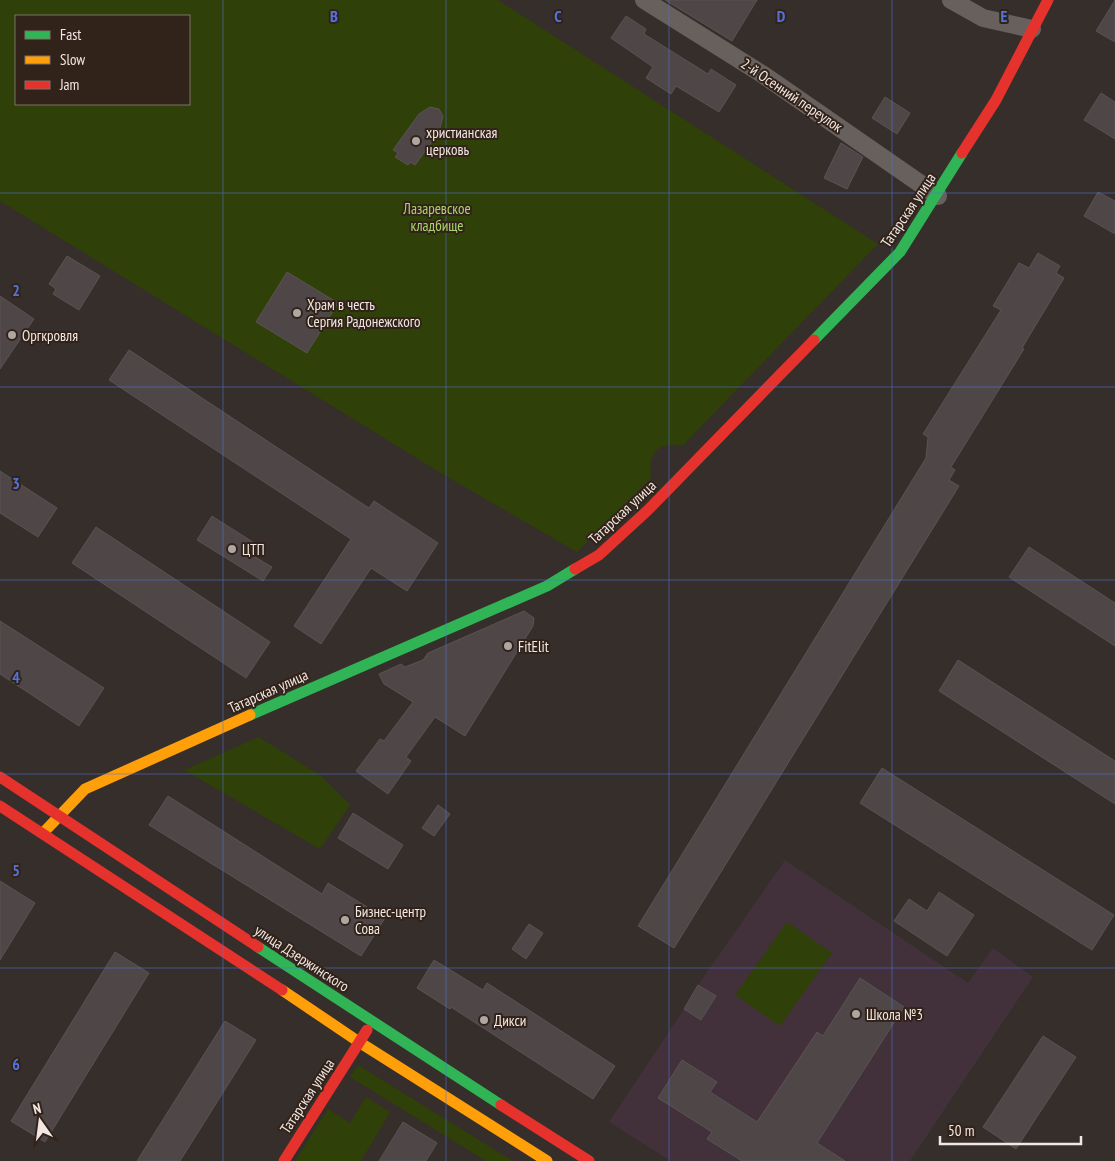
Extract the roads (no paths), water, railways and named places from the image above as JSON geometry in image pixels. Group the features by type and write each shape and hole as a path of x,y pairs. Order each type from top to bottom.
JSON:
{"street":[{"name":"2-й Осенний переулок","path":"644,0 762,74 938,196"},
{"path":"951,0 983,18 1032,29"},
{"name":"Татарская улица","path":"43,833 58,815 85,789 143,761 547,586 599,555 647,511 900,252 938,196 996,100 1048,0"},
{"name":"улица Дзержинского","path":"0,777 372,1022 589,1161"},
{"path":"0,806 360,1042 547,1161"},
{"name":"Татарская улица","path":"284,1161 372,1022"}],"place":[{"name":"христианская церковь","path":"416,141"},
{"name":"Храм в честь Сергия Радонежского","path":"297,313"},
{"name":"Оргкровля","path":"12,335"},
{"name":"ЦТП","path":"232,549"},
{"name":"FitElit","path":"508,646"},
{"name":"Бизнес-центр Сова","path":"345,920"},
{"name":"Школа №3","path":"856,1014"},
{"name":"Дикси","path":"484,1020"}],"park label":[{"name":"Лазаревское кладбище","path":"437,216"}]}
